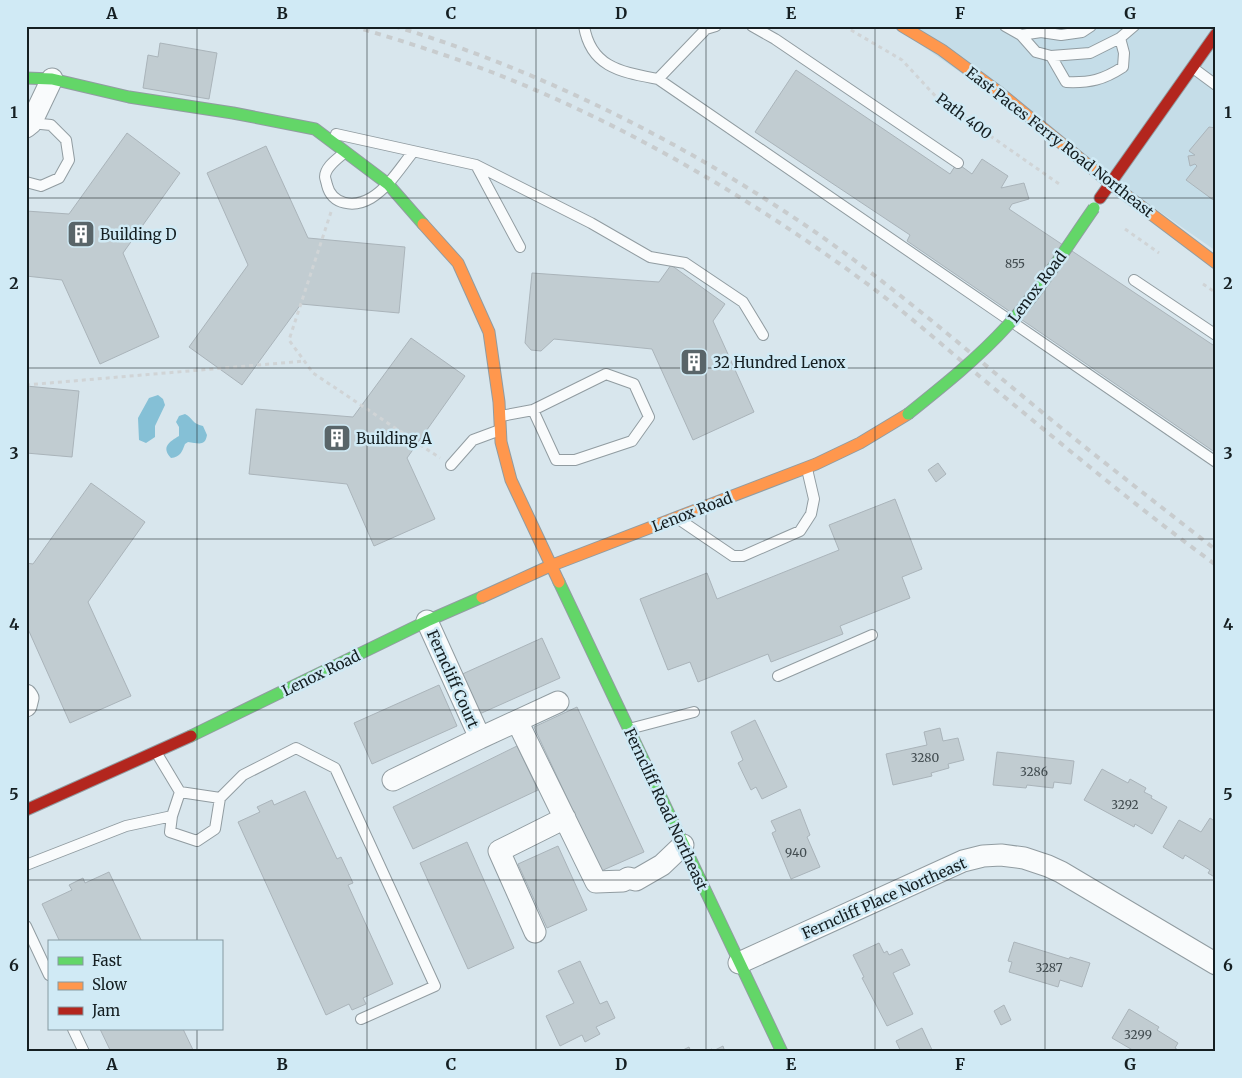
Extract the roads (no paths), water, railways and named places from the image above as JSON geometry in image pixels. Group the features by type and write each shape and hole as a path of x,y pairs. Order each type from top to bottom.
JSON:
{"street":[{"name":"East Paces Ferry Road Northeast","path":"902,26 942,50 1000,93 1110,183 1216,263"},
{"name":"Lenox Road","path":"26,810 156,752 427,620 550,566 807,468 860,443 908,414 961,373 1008,325 1040,286 1110,183 1216,34"},
{"path":"26,78 52,79 130,97 233,113 315,129"},
{"path":"28,125 52,79"},
{"name":"Ferncliff Road Northeast","path":"315,129 388,184 458,263 489,332 500,417 501,442 511,480 550,566 782,1052"},
{"name":"Ferncliff Court","path":"427,620 480,738"},
{"path":"26,695 28,698 26,706"},
{"name":"Ferncliff Court","path":"393,780 558,702"},
{"path":"517,721 596,882 623,881 628,878 631,870 652,860 679,838"},
{"path":"535,932 499,851 565,818"},
{"name":"Ferncliff Place Northeast","path":"739,963 962,861 983,856 1002,855 1024,858 1061,872 1216,964"}],"lane":[{"path":"584,26 591,48 602,62 631,74 658,79 1216,462"},
{"path":"658,79 706,29 716,26"},
{"path":"752,26 775,39 958,162"},
{"path":"1005,26 1022,35 1036,52 1051,56 1090,53 1120,38 1134,26"},
{"path":"1022,35 1042,32 1061,35 1082,32 1091,26"},
{"path":"1051,56 1066,82 1085,83 1107,77 1123,67 1124,52 1120,38"},
{"path":"1192,67 1216,85"},
{"path":"26,182 40,186 59,178 69,160 66,140 51,125 28,125"},
{"path":"315,129 476,165 591,223 650,257 686,263 743,302 763,335"},
{"path":"345,152 328,169 325,177 329,191 335,199 343,203 354,204 370,199 388,184 413,152"},
{"path":"476,165 520,247"},
{"path":"1134,280 1216,335"},
{"path":"500,417 533,410 606,374 634,384 648,417 632,442 575,460 556,460 533,410"},
{"path":"452,465 473,440 501,430"},
{"path":"677,518 733,556 744,556 800,531 811,514 814,499 807,468"},
{"path":"778,676 872,635"},
{"path":"628,730 694,712"},
{"path":"156,752 180,792 172,816 170,832 197,841 215,829 220,798 244,775 296,748 335,768 434,986 361,1019"},
{"path":"180,792 220,798"},
{"path":"26,865 126,826 172,816"},
{"path":"26,926 48,973"},
{"path":"73,1030 84,1052"}],"water":[{"path":"158,395 163,399 165,405 155,426 155,437 146,443 139,440 138,418 149,398"},
{"path":"185,414 197,424 203,426 207,435 206,439 203,443 188,442 179,455 171,458 166,448 169,443 179,436 179,427 176,422 179,416"}],"railway":[{"path":"352,26 459,60 543,94 640,140 733,193 823,252 882,295 1102,476 1216,565"},
{"path":"394,26 448,44 554,86 656,135 755,192 832,244 890,287 1076,440 1216,550"}],"place":[{"name":"Building D","path":"81,234"},
{"name":"32 Hundred Lenox","path":"694,362"},
{"name":"Building A","path":"337,438"}]}
